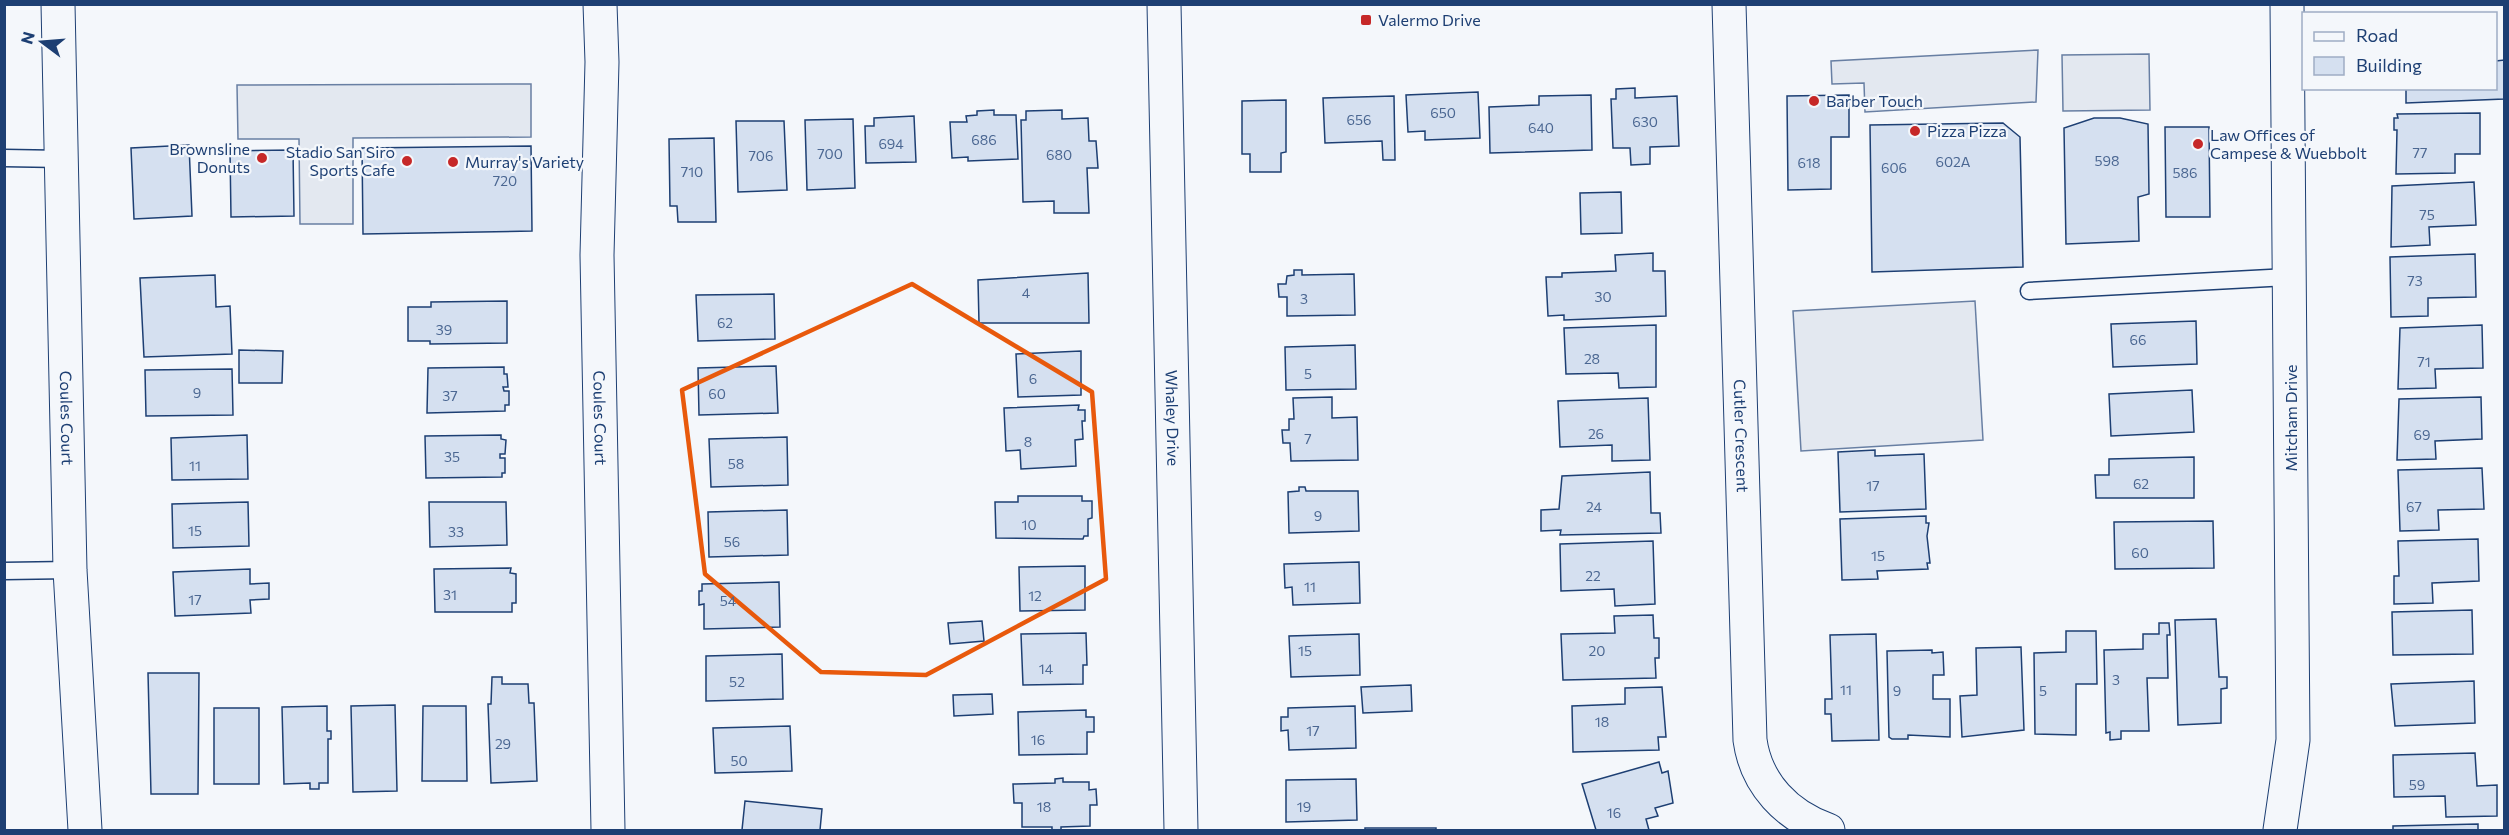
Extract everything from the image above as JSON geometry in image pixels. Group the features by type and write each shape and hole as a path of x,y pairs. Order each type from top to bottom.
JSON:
{"street":[{"name":"Coules Court","path":"58,4 70,570 85,831"},
{"name":"Coules Court","path":"600,4 602,62 597,255 608,831"},
{"name":"Whaley Drive","path":"1164,4 1181,831"},
{"name":"Cutler Crescent","path":"1729,4 1750,740 1756,768 1773,795 1797,816 1828,831"},
{"name":"Mitcham Drive","path":"2280,831 2294,740 2287,4"}],"lane":[{"path":"4,158 63,159"},
{"path":"2029,291 2290,277"},
{"path":"4,571 70,570"}],"highlighted area":[{"path":"912,284 1092,392 1106,579 926,675 821,672 705,574 682,390"}],"shaded area":[{"path":"2038,50 2036,102 1865,112 1864,83 1832,84 1831,61"},
{"path":"2149,54 2150,110 2063,111 2062,55"},
{"path":"531,84 531,137 353,138 353,224 300,224 299,139 238,139 237,85"},
{"path":"1975,301 1983,440 1801,451 1793,311"}],"building":[{"path":"2504,60 2504,99 2406,103 2406,90 2497,90 2497,61"},
{"path":"1635,88 1635,98 1677,96 1679,146 1650,147 1650,164 1631,165 1630,148 1613,148 1611,99 1616,99 1616,89"},
{"path":"1478,92 1480,138 1425,140 1425,131 1408,132 1406,95"},
{"path":"1591,95 1592,150 1490,153 1489,107 1539,105 1539,96"},
{"path":"1849,95 1849,137 1831,137 1831,189 1788,190 1787,96"},
{"path":"1394,96 1395,160 1383,160 1382,141 1325,143 1323,98"},
{"path":"1286,100 1286,152 1281,153 1281,172 1250,172 1250,154 1242,154 1242,101"},
{"path":"994,110 994,115 1016,115 1018,159 968,161 968,157 952,158 950,122 967,122 966,116 977,115 977,111"},
{"path":"1062,110 1062,119 1088,118 1089,141 1096,141 1098,168 1087,168 1089,213 1054,213 1054,201 1023,202 1021,120 1026,120 1026,111"},
{"path":"2480,113 2480,154 2455,154 2455,173 2396,174 2397,130 2394,130 2394,118 2398,118 2397,114"},
{"path":"914,116 916,162 866,163 865,126 874,126 874,118"},
{"path":"2094,118 2120,118 2148,124 2149,194 2138,197 2139,241 2066,244 2064,128"},
{"path":"853,119 855,188 807,190 805,120"},
{"path":"736,121 784,121 787,190 738,192"},
{"path":"2003,123 2020,137 2023,267 1872,272 1870,125"},
{"path":"2165,127 2209,127 2210,217 2166,217"},
{"path":"714,138 716,222 678,222 677,206 670,206 669,139"},
{"path":"189,145 192,216 134,219 131,148"},
{"path":"531,146 532,231 363,234 362,148"},
{"path":"293,150 294,216 231,217 230,151"},
{"path":"2474,182 2476,225 2429,227 2430,245 2391,247 2392,186"},
{"path":"1621,192 1622,233 1581,234 1580,193"},
{"path":"1653,253 1653,271 1665,271 1666,316 1564,320 1564,315 1548,316 1546,277 1562,277 1562,273 1616,271 1615,255"},
{"path":"2475,254 2476,297 2428,298 2428,316 2391,317 2390,257"},
{"path":"1294,270 1302,270 1302,275 1354,274 1355,315 1287,316 1287,297 1279,297 1278,284 1286,284 1287,276 1294,275"},
{"path":"1088,273 1089,323 979,323 978,280"},
{"path":"215,275 216,307 230,306 232,354 144,357 140,278"},
{"path":"774,294 775,339 698,341 696,295"},
{"path":"507,301 507,343 430,344 430,341 408,341 408,307 431,307 431,302"},
{"path":"2196,321 2197,364 2113,367 2111,324"},
{"path":"1656,325 1656,387 1619,388 1618,373 1566,374 1564,328"},
{"path":"2482,325 2483,368 2435,369 2436,388 2398,389 2400,328"},
{"path":"1355,345 1356,389 1286,390 1285,347"},
{"path":"239,350 283,351 282,383 239,383"},
{"path":"1081,351 1081,395 1018,397 1016,354"},
{"path":"776,366 778,413 699,415 698,368"},
{"path":"504,367 508,387 503,387 504,391 509,391 509,405 505,405 505,411 427,413 428,368"},
{"path":"232,369 233,415 146,416 145,370"},
{"path":"2192,390 2194,432 2111,436 2109,394"},
{"path":"1332,397 1332,418 1357,417 1358,460 1291,461 1290,443 1283,443 1282,430 1289,430 1289,419 1294,419 1293,398"},
{"path":"2481,397 2482,439 2435,441 2436,459 2397,460 2399,399"},
{"path":"1648,398 1650,460 1612,461 1612,445 1560,447 1558,401"},
{"path":"1079,405 1078,410 1085,410 1085,421 1082,421 1083,439 1075,440 1076,466 1021,469 1020,450 1006,451 1004,408"},
{"path":"247,435 248,479 172,480 171,438"},
{"path":"501,435 501,439 506,440 505,454 500,454 500,458 505,458 505,473 502,473 502,477 426,478 425,436"},
{"path":"787,437 788,485 711,487 709,439"},
{"path":"1875,450 1875,456 1924,454 1926,509 1840,512 1838,452"},
{"path":"2194,457 2194,498 2096,498 2095,475 2109,475 2109,459"},
{"path":"2482,468 2484,509 2438,510 2439,530 2400,531 2398,470"},
{"path":"1650,472 1651,513 1660,513 1661,533 1560,535 1561,530 1541,531 1541,510 1559,509 1562,476"},
{"path":"1299,487 1305,487 1306,491 1358,491 1359,531 1289,533 1288,492 1299,491"},
{"path":"1018,496 1082,496 1082,501 1092,501 1092,518 1088,519 1088,536 1084,536 1083,539 996,538 995,502 1018,502"},
{"path":"248,502 249,546 173,548 172,504"},
{"path":"429,502 506,502 507,545 430,547"},
{"path":"787,510 788,555 709,557 708,512"},
{"path":"1926,516 1926,523 1929,523 1927,536 1930,563 1927,563 1928,569 1877,571 1878,579 1842,580 1840,519"},
{"path":"2213,521 2214,568 2115,569 2114,522"},
{"path":"2478,539 2479,581 2432,583 2433,603 2394,604 2394,576 2399,576 2398,541"},
{"path":"1653,541 1655,604 1615,606 1614,589 1561,591 1560,544"},
{"path":"1359,562 1360,603 1293,605 1292,587 1285,588 1284,564"},
{"path":"1085,566 1085,610 1020,611 1019,567"},
{"path":"511,568 510,573 516,574 516,603 512,603 512,612 435,612 434,569"},
{"path":"250,569 250,584 269,583 269,599 250,600 251,613 175,616 173,572"},
{"path":"779,582 780,627 704,629 704,604 699,605 699,591 702,591 702,584"},
{"path":"2472,610 2473,654 2393,655 2392,612"},
{"path":"1653,615 1654,638 1659,638 1659,658 1655,658 1656,678 1563,680 1561,634 1615,633 1614,616"},
{"path":"2216,619 2219,677 2227,677 2227,688 2221,689 2221,723 2178,725 2175,620"},
{"path":"982,621 984,641 950,644 948,623"},
{"path":"2159,623 2169,623 2168,678 2147,678 2149,731 2121,731 2121,739 2110,740 2110,732 2106,733 2104,650 2143,649 2143,634 2159,634"},
{"path":"2066,631 2096,631 2097,684 2076,684 2076,735 2035,734 2034,653 2066,652"},
{"path":"1086,633 1087,665 1083,665 1083,684 1023,685 1021,634"},
{"path":"1359,634 1360,675 1291,677 1289,636"},
{"path":"1876,634 1879,740 1832,741 1831,714 1825,714 1825,699 1832,699 1830,635"},
{"path":"2021,647 2024,730 1962,737 1960,696 1977,695 1976,648"},
{"path":"1932,650 1932,653 1943,652 1944,675 1933,675 1933,699 1950,699 1950,737 1908,735 1908,739 1892,739 1889,737 1887,651"},
{"path":"782,654 783,699 706,701 706,656"},
{"path":"148,673 199,673 198,794 151,794"},
{"path":"492,677 502,677 502,684 528,684 529,703 534,703 537,781 491,783 488,704 491,704"},
{"path":"2474,681 2475,723 2395,726 2391,684"},
{"path":"1411,685 1412,711 1363,713 1361,687"},
{"path":"1662,687 1666,737 1658,737 1659,750 1573,752 1572,706 1625,704 1625,688"},
{"path":"992,694 993,714 954,716 953,695"},
{"path":"395,705 397,791 353,792 351,706"},
{"path":"327,706 327,731 331,731 331,739 328,739 328,783 319,783 319,789 310,789 310,783 284,784 282,707"},
{"path":"423,706 466,706 467,781 422,781"},
{"path":"1355,706 1356,748 1289,750 1288,730 1281,731 1281,717 1288,717 1288,708"},
{"path":"214,708 259,708 259,784 214,784"},
{"path":"1086,710 1086,717 1094,717 1094,732 1087,732 1087,754 1019,755 1018,712"},
{"path":"790,726 792,771 715,773 713,728"},
{"path":"2475,753 2477,786 2497,785 2497,816 2446,817 2445,796 2394,797 2393,755"},
{"path":"1659,762 1662,773 1668,771 1673,803 1655,808 1658,816 1646,819 1649,830 1596,830 1582,784"},
{"path":"1063,778 1063,782 1089,782 1089,790 1096,789 1097,805 1090,805 1090,826 1061,827 1061,830 1052,830 1052,827 1022,827 1022,803 1014,803 1013,784 1055,783 1055,779"},
{"path":"1356,779 1357,820 1286,822 1286,780"},
{"path":"745,801 822,809 820,830 742,830"},
{"path":"2478,824 2478,830 2393,830 2393,826"},
{"path":"1365,828 1436,828 1436,830 1365,830"}],"place":[{"name":"Valermo Drive","path":"1366,20"},
{"name":"Barber Touch","path":"1814,101"},
{"name":"Pizza Pizza","path":"1915,131"},
{"name":"Law Offices of Campese & Wuebbolt","path":"2198,144"},
{"name":"Brownsline Donuts","path":"262,158"},
{"name":"Stadio San Siro Sports Cafe","path":"407,161"},
{"name":"Murray's Variety","path":"453,162"}]}
